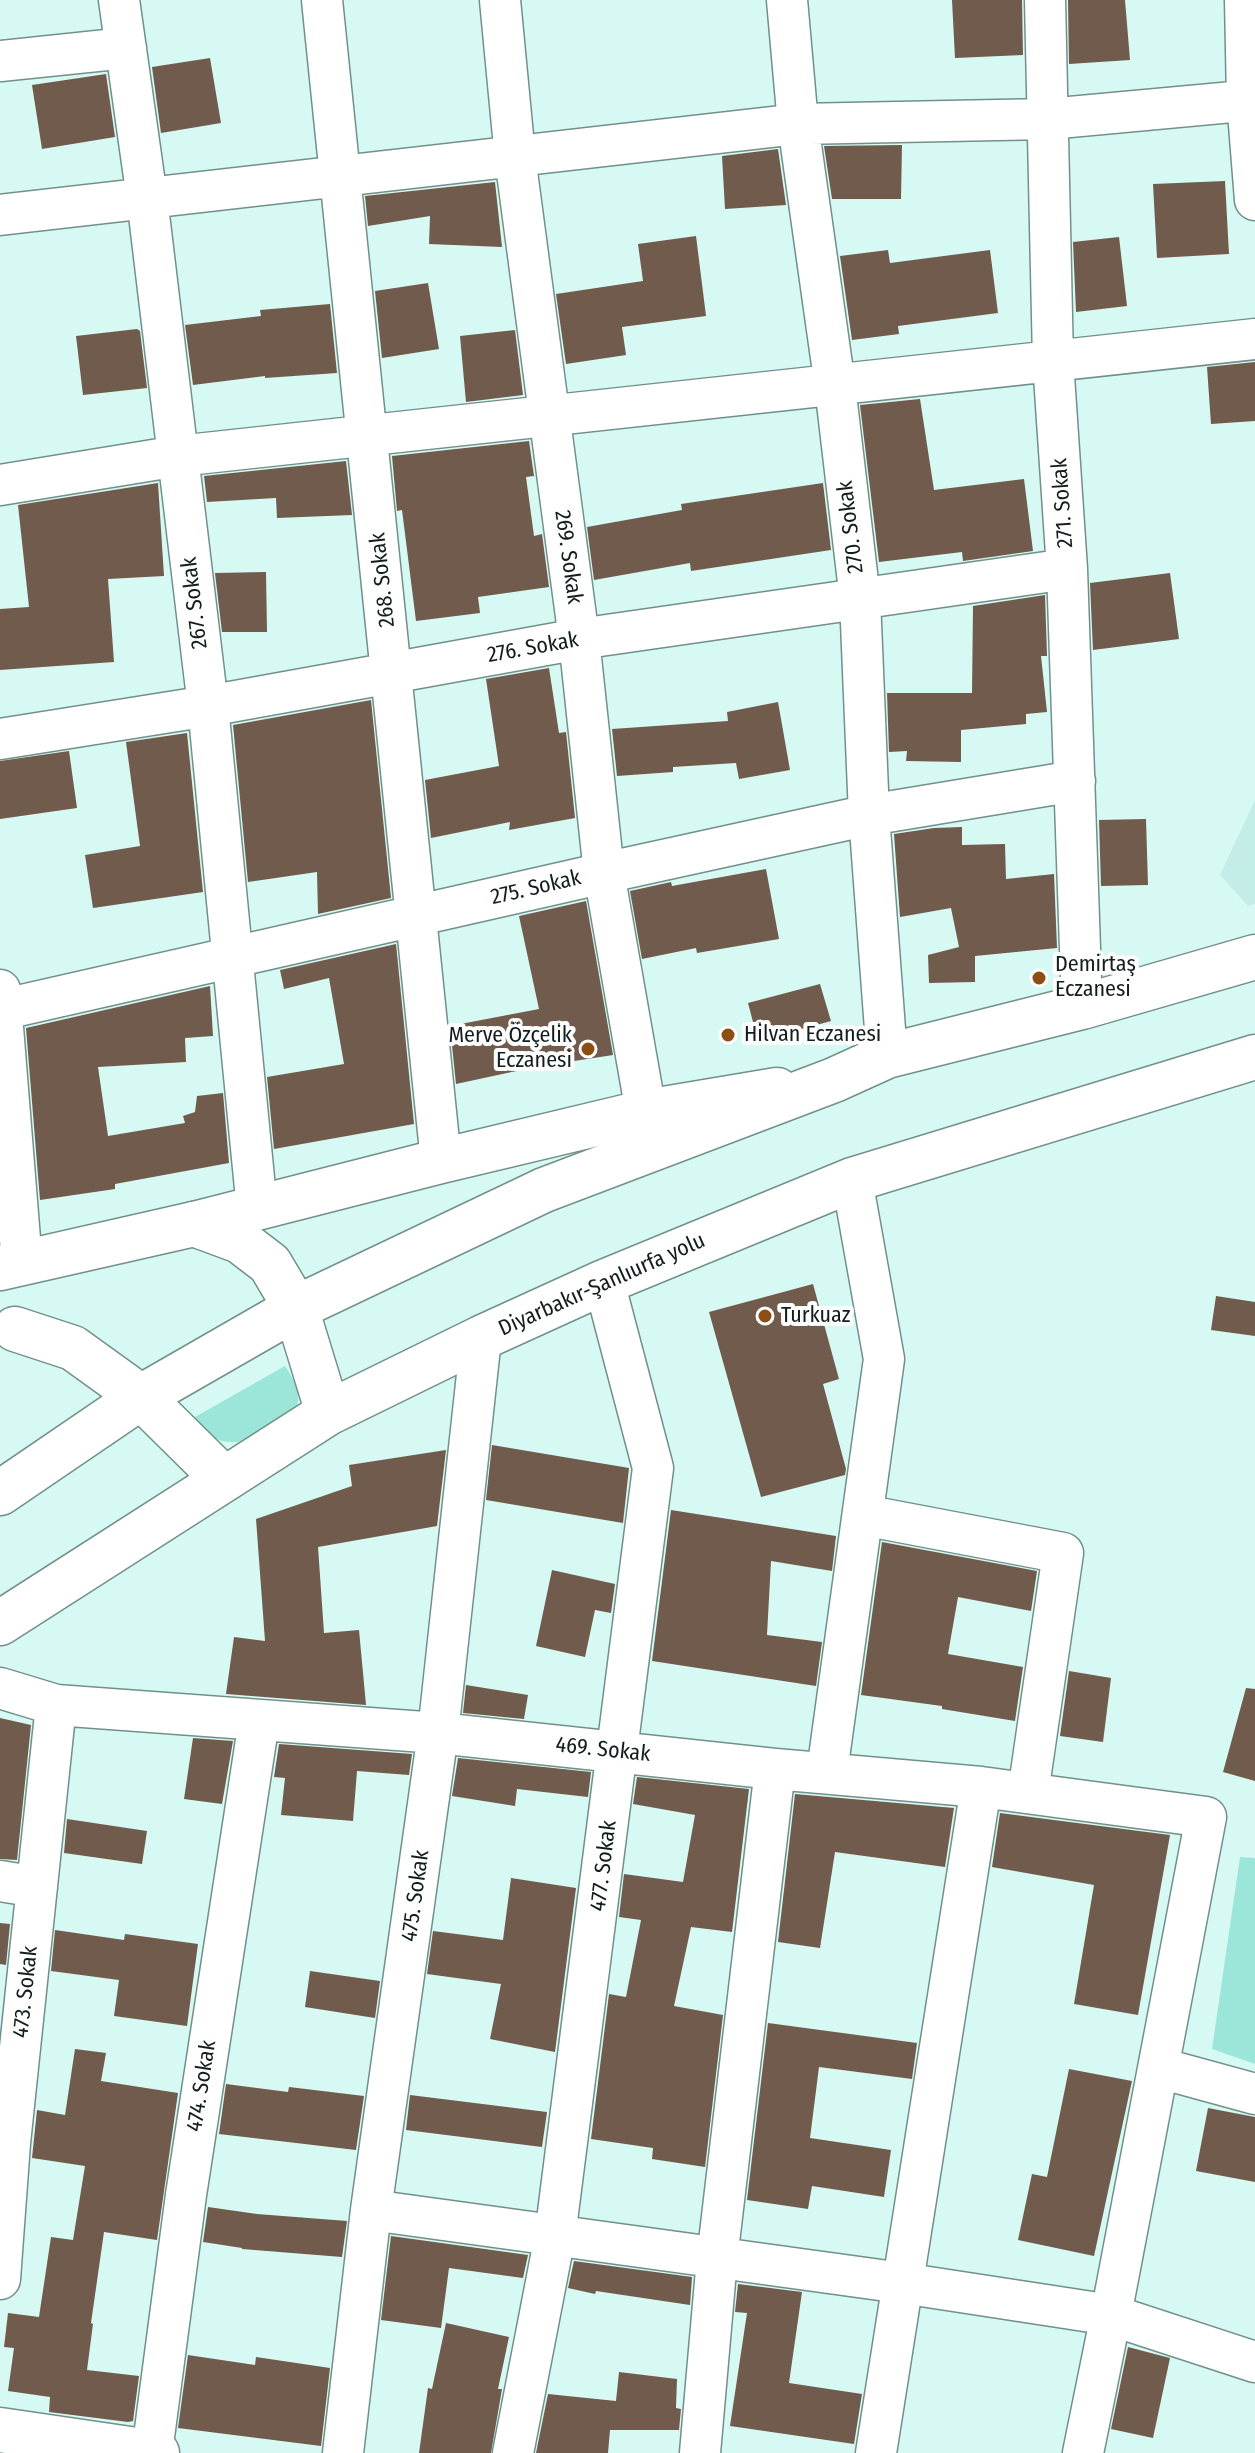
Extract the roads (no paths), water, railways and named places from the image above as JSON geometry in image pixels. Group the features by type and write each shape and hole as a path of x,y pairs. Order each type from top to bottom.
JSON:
{"main road":[{"path":"0,1493 141,1397 296,1308 544,1190 834,1080 887,1056 1082,1007 1255,957"},
{"name":"Diyarbakır-Şanlıurfa yolu","path":"0,1623 328,1413 604,1282 852,1180 1255,1057"},
{"path":"11,1266 257,1209 646,1112 834,1080"},
{"path":"194,1224 240,1241 270,1264 296,1308 328,1413"},
{"path":"8,1328 73,1348 141,1397 224,1479"},
{"path":"0,2430 155,2453"}],"street":[{"name":"267. Sokak","path":"119,0 147,198 208,706 257,1209"},
{"name":"268. Sokak","path":"322,0 441,1161"},
{"name":"269. Sokak","path":"500,0 515,157 579,639 604,873 646,1112"},
{"name":"270. Sokak","path":"787,0 798,124 835,386 860,599 869,815 887,1056"},
{"name":"271. Sokak","path":"1045,0 1053,361 1067,569 1082,1007"},
{"path":"1245,0 1255,200"},
{"path":"0,61 126,48"},
{"path":"0,215 798,124 1048,119 1251,100"},
{"path":"0,485 178,456 1255,339"},
{"name":"276. Sokak","path":"0,739 208,706 579,639 1067,569"},
{"name":"275. Sokak","path":"1,1003 232,957 869,815 1075,781"},
{"path":"1,1003 11,1266"},
{"path":"827,1772 884,1359 852,1180"},
{"name":"477. Sokak","path":"513,2453 555,2236 653,1468 604,1282"},
{"name":"475. Sokak","path":"343,2453 371,2210 438,1733 481,1338"},
{"path":"863,1515 1063,1553 1028,1793"},
{"name":"469. Sokak","path":"0,1688 56,1705 438,1733 775,1769 981,1787 1206,1817 1160,2068"},
{"name":"473. Sokak","path":"0,2279 18,1884 56,1705"},
{"name":"474. Sokak","path":"155,2453 186,2195 259,1721"},
{"path":"700,2453 717,2259 775,1769"},
{"path":"876,2453 981,1787"},
{"path":"1083,2453 1160,2068 1255,2094"},
{"path":"371,2210 1111,2315 1255,2362"}],"place":[{"name":"Demirtaş Eczanesi","path":"1039,978"},
{"name":"Hilvan Eczanesi","path":"728,1035"},
{"name":"Merve Özçelik Eczanesi","path":"588,1049"},
{"name":"Turkuaz","path":"765,1316"}]}
